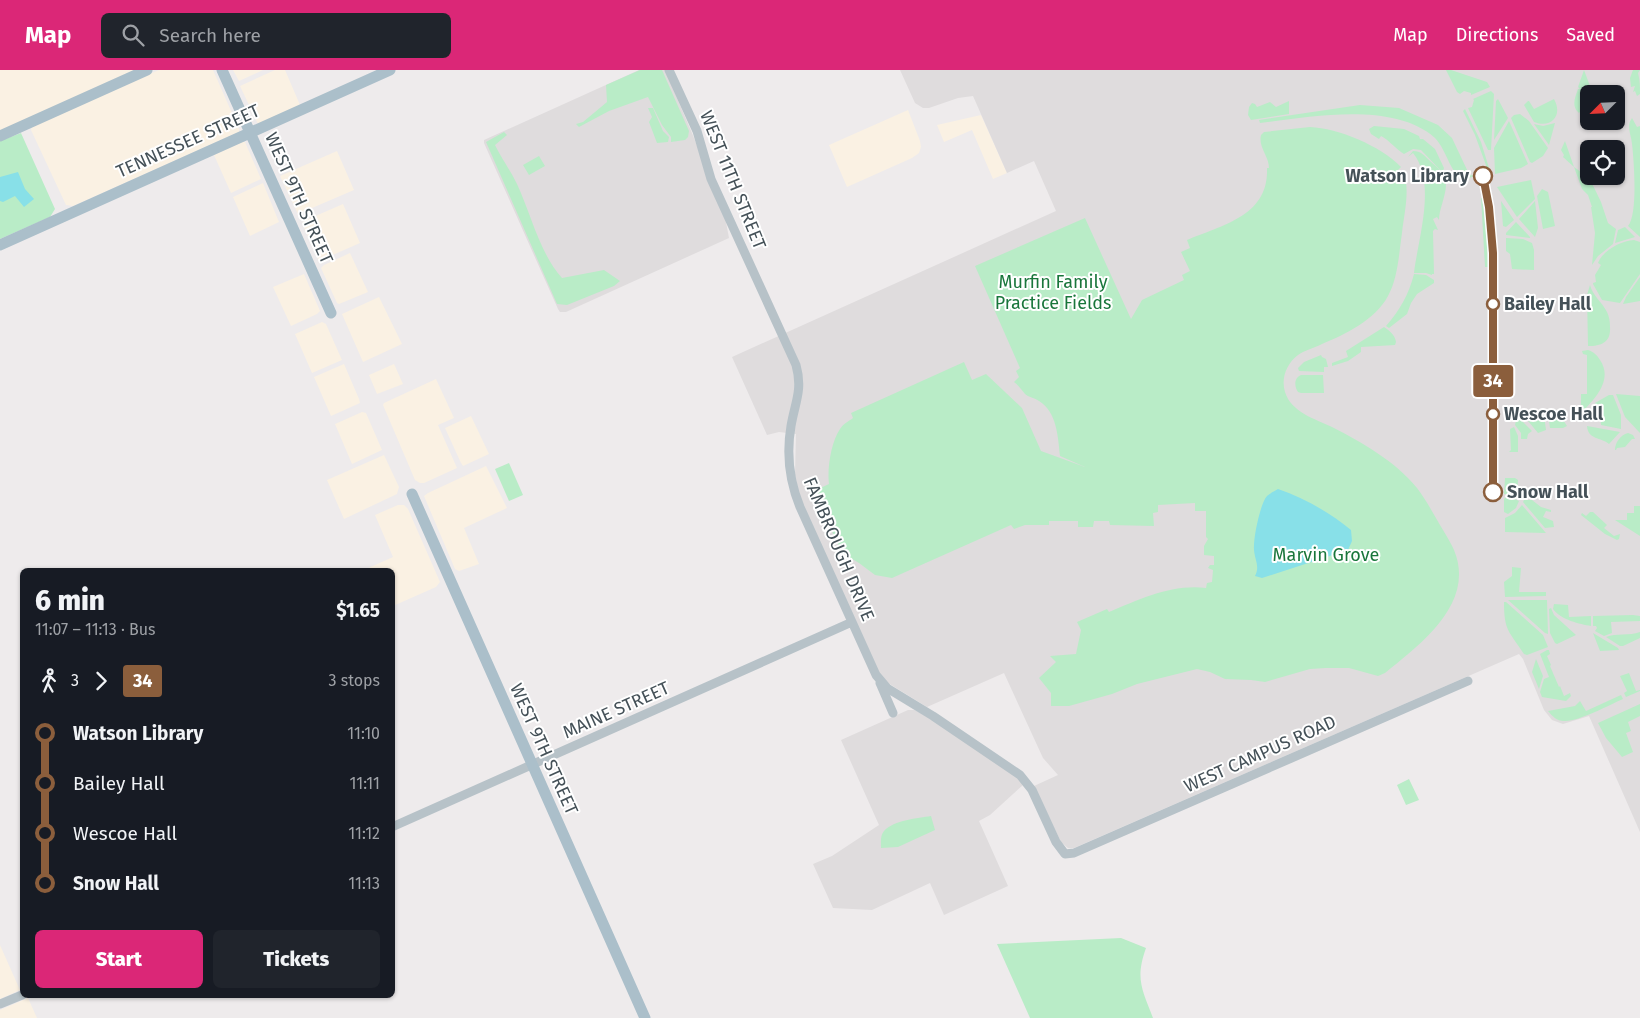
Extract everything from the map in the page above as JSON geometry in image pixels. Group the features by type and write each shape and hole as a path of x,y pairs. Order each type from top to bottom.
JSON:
{"main road":[{"path":"0,136 147,70"},
{"name":"WEST 9TH STREET","path":"222,70 331,313"},
{"name":"TENNESSEE STREET","path":"0,245 390,70"},
{"name":"WEST 9TH STREET","path":"412,494 645,1018"}],"street":[{"name":"WEST 11TH STREET","path":"669,70 697,131 711,179 780,330"},
{"name":"FAMBROUGH DRIVE","path":"780,330 796,365 799,379 798,400 791,423 789,438 788,462 791,481 800,507 876,675 887,688 1020,775 1032,790 1056,842 1065,854"},
{"name":"MAINE STREET","path":"395,826 852,622"},
{"path":"876,675 893,713"},
{"name":"WEST CAMPUS ROAD","path":"1065,854 1074,854 1468,681"},
{"path":"0,1004 20,995"}],"shaded area":[{"path":"0,70 147,70 0,136"},
{"path":"159,70 213,70 239,132 73,206 66,205 31,130 32,127"},
{"path":"233,70 263,70 239,81"},
{"path":"275,70 285,70 300,105 258,124 240,86"},
{"path":"639,70 665,70 725,217 729,238 566,312 560,312 484,140"},
{"path":"900,70 1640,70 1640,832 1589,716 1563,724 1552,720 1544,710 1523,659 1519,654 1074,848 1068,848 1061,842 1034,786 1058,775 1043,758 1004,673 927,707 881,677 800,498 795,475 796,434 779,432 767,435 732,357 1056,211 1034,161 1007,173 973,96 958,98 929,108 923,108 915,103"},
{"path":"908,110 920,141 919,153 912,158 847,187 829,145"},
{"path":"981,115 1007,173 993,179 972,130 944,142 937,125"},
{"path":"245,142 261,179 231,193 214,155"},
{"path":"337,151 354,190 298,214 280,176"},
{"path":"263,183 279,222 250,236 233,197"},
{"path":"343,204 360,243 319,261 302,223"},
{"path":"350,253 368,292 339,304 321,268"},
{"path":"304,274 320,311 291,326 273,287"},
{"path":"379,297 402,344 363,362 342,314"},
{"path":"322,322 326,324 342,360 312,373 295,334"},
{"path":"344,364 360,403 331,416 314,377"},
{"path":"394,364 403,384 377,394 369,375"},
{"path":"436,379 454,418 438,425 457,468 424,483 420,483 415,480 383,405"},
{"path":"362,412 366,413 382,450 352,464 335,424"},
{"path":"471,416 489,454 463,466 445,428"},
{"path":"384,455 399,487 397,494 344,519 327,480"},
{"path":"486,466 507,508 464,528 479,564 459,571 455,569 424,496"},
{"path":"398,505 404,505 408,509 440,582 436,587 395,605 395,568 368,568 393,557 375,515"},
{"path":"908,710 915,710 931,719 1014,774 1023,785 990,815 979,821 1008,886 944,915 930,883 872,910 833,908 813,864 832,856 879,825 841,740"},
{"path":"0,945 20,990 0,999"},
{"path":"28,998 37,1018 0,1018 0,1010"}],"green space":[{"path":"640,70 662,70 689,131 688,137 685,140 671,142 671,137 662,125 648,97 609,111 579,127 576,124 583,122 607,102 606,85"},
{"path":"1446,70 1487,82 1490,87 1471,95 1471,93 1464,91 1460,94 1457,92"},
{"path":"1584,70 1590,85 1580,85 1580,89 1578,87"},
{"path":"1633,70 1640,70 1638,73 1640,94 1637,96 1635,91 1633,92 1635,86 1631,87 1630,78"},
{"path":"1578,89 1580,89 1579,113 1575,108 1574,102"},
{"path":"1491,91 1494,94 1491,150 1488,150 1468,108 1472,107 1473,99"},
{"path":"1498,99 1508,118 1494,140 1496,101"},
{"path":"1554,99 1557,110 1556,115 1551,122 1546,124 1534,122 1524,105 1529,101 1534,109"},
{"path":"1289,101 1289,114 1251,120 1248,115 1249,107 1252,103 1257,107 1270,102 1276,107"},
{"path":"1360,105 1399,108 1438,125 1452,138 1469,174 1474,176 1465,180 1460,178 1435,138 1418,126 1397,119 1375,115 1351,114 1260,123 1259,120"},
{"path":"648,108 653,108 663,131 669,137 668,142 657,143 649,122 652,117"},
{"path":"1465,109 1481,142 1489,168 1487,168 1475,135 1463,111"},
{"path":"1520,114 1529,121 1548,148 1543,156 1532,163 1511,118 1514,115"},
{"path":"1632,118 1637,127 1640,126 1640,237 1628,226 1633,211 1635,187 1629,127"},
{"path":"1509,121 1528,164 1521,168 1495,174 1494,148"},
{"path":"1555,123 1549,145 1534,124 1543,126"},
{"path":"1374,126 1404,129 1419,136 1420,139 1423,139 1435,149 1444,168 1445,175 1421,150 1413,149 1404,154 1381,136 1379,139 1371,134 1369,129"},
{"name":"Marvin Grove","path":"1310,127 1346,135 1371,145 1392,159 1401,167 1398,170 1400,174 1404,173 1406,180 1406,203 1398,265 1388,296 1376,312 1359,325 1341,336 1298,355 1285,372 1285,392 1292,405 1298,410 1344,433 1378,453 1399,469 1417,488 1454,550 1459,569 1458,588 1451,605 1441,620 1414,649 1385,673 1378,676 1349,668 1326,668 1310,669 1265,682 1225,679 1210,672 1197,669 1137,684 1112,694 1069,706 1051,706 1051,693 1039,678 1056,662 1050,656 1076,654 1081,630 1077,622 1107,609 1109,612 1168,590 1193,587 1206,588 1207,583 1212,582 1213,570 1208,568 1210,565 1214,565 1214,556 1204,555 1204,546 1208,539 1206,537 1206,511 1195,511 1195,503 1158,505 1158,512 1153,513 1154,526 1110,525 1109,521 1094,521 1093,527 1078,527 1078,521 1049,521 1049,525 1025,525 1014,529 1011,525 892,578 875,575 842,553 814,491 829,484 830,456 837,434 853,418 851,413 964,362 972,380 986,374 1022,408 1041,451 1085,467 1060,456 1056,426 1050,412 1039,401 1025,394 1014,382 1019,377 1016,371 1020,368 975,266 1085,218 1131,319 1142,300 1184,280 1182,275 1190,271 1181,252 1190,248 1187,240 1241,216 1252,208 1260,197 1266,184 1267,168 1269,168 1261,144 1261,135 1264,132"},
{"path":"504,132 507,135 495,145 517,184 542,246 554,268 562,278 604,270 620,281 614,286 567,305 557,304 486,142"},
{"path":"21,133 55,209 50,217 0,239 0,141"},
{"path":"1565,141 1574,167 1563,157 1564,155 1561,150"},
{"path":"1413,151 1422,154 1438,168 1444,175 1446,183 1439,220 1437,217 1433,219 1438,230 1435,229 1433,231 1434,274 1432,275 1414,273 1422,228 1425,195 1424,179 1420,165 1413,153 1408,157"},
{"path":"539,156 545,166 529,175 523,165"},
{"path":"1574,167 1580,171 1580,184"},
{"path":"1531,180 1535,199 1517,217 1497,187"},
{"path":"1581,185 1593,185 1608,223 1616,229 1613,244 1598,256 1592,265 1595,233 1592,207 1588,195"},
{"path":"1542,189 1548,192 1555,226 1543,229 1537,196"},
{"path":"1481,198 1486,224 1488,267 1485,267"},
{"path":"1501,201 1514,220 1506,227 1503,226"},
{"path":"1535,201 1538,228 1535,237 1519,219"},
{"path":"1516,222 1530,237 1530,238 1506,235"},
{"path":"1625,227 1635,237 1615,243 1618,230"},
{"path":"1506,238 1523,239 1532,243 1534,270 1512,269 1510,254 1506,251"},
{"path":"1634,240 1640,242 1640,274 1620,303 1602,300 1593,284 1596,282 1595,275 1601,265 1598,263 1600,258 1613,247"},
{"path":"1414,274 1426,275 1434,280 1434,283 1417,294 1407,314 1389,328 1386,326 1403,302"},
{"path":"1640,277 1640,301 1623,304 1626,297"},
{"path":"1590,285 1608,314 1610,332 1605,342 1588,346 1587,295"},
{"path":"1384,327 1393,335 1396,342 1395,345 1361,347 1361,352 1348,361 1332,366 1332,363 1348,357 1346,351"},
{"path":"1588,350 1599,358 1604,367 1605,374 1598,394 1583,411 1581,407 1581,394 1587,394 1587,355 1583,354 1582,351"},
{"path":"1321,355 1326,359 1328,367 1324,367 1324,372 1299,371 1298,368 1304,362"},
{"path":"1301,375 1323,375 1324,393 1298,392 1295,382"},
{"path":"1616,394 1640,396 1640,433 1625,417"},
{"path":"1609,395 1613,395 1621,415 1621,429 1601,425 1600,411 1595,403"},
{"path":"1532,414 1544,415 1546,430 1538,433 1524,416"},
{"path":"1548,414 1560,415 1567,426 1563,428 1550,428"},
{"path":"1520,419 1532,431 1528,434 1527,439 1521,439 1521,433 1515,425 1516,421"},
{"path":"1587,426 1620,432 1609,444 1592,436"},
{"path":"1514,427 1518,436 1518,452 1509,452 1511,450 1510,429"},
{"path":"1628,433 1633,435 1635,439 1632,439 1625,447 1615,450 1618,440"},
{"path":"509,463 523,495 509,501 495,469"},
{"path":"1505,478 1515,478 1518,480 1517,497 1504,494"},
{"path":"1506,497 1519,501 1516,508 1508,514 1504,512 1504,499"},
{"path":"1524,500 1532,500 1541,507 1551,510 1551,512 1546,511 1543,517 1553,521 1554,527 1545,528 1523,502"},
{"path":"1522,505 1546,533 1505,532 1505,518 1515,513"},
{"path":"1634,506 1640,506 1640,536 1615,520 1627,520 1627,513 1634,513"},
{"path":"1593,512 1607,525 1604,528 1614,536 1620,534 1619,539 1617,540 1605,534 1581,515 1582,513 1586,516"},
{"path":"1512,567 1521,568 1519,592 1546,592 1546,596 1505,597 1504,582 1512,576"},
{"path":"1508,600 1547,600 1548,634 1545,633"},
{"path":"1504,602 1543,635 1548,647 1527,655 1524,654 1506,625"},
{"path":"1554,604 1568,605 1569,617 1591,616 1591,626 1571,621 1561,616 1553,609"},
{"path":"1551,608 1554,615 1576,635 1557,644 1555,643 1550,633 1549,609"},
{"path":"1593,616 1640,616 1640,621 1611,622 1612,633 1604,636 1595,631 1597,628 1593,626"},
{"path":"1640,632 1640,638 1623,646 1606,637 1614,635"},
{"path":"1593,633 1618,648 1619,650 1600,651"},
{"path":"1549,650 1550,654 1547,656 1550,666 1559,687 1564,696 1570,693 1571,696 1566,701 1542,697 1540,692 1544,679 1549,677 1540,654"},
{"path":"1536,659 1543,676 1539,689 1532,672"},
{"path":"1629,673 1636,691 1640,691 1626,697 1624,693 1627,691 1620,676"},
{"path":"1621,695 1623,699 1570,721 1559,720 1548,711 1575,706 1580,701 1586,711"},
{"path":"1640,704 1640,716 1628,722 1631,731 1626,733 1633,752 1622,757 1606,738 1598,723"},
{"path":"1409,779 1419,800 1406,805 1397,785"},
{"path":"931,816 935,830 898,847 881,848 882,835 888,827 906,820"},
{"path":"1121,938 1146,948 1140,976 1143,991 1153,1018 1030,1018 997,944"}],"water":[{"path":"18,172 25,189 34,199 24,207 15,196 3,202 0,201 0,177"},
{"path":"1278,489 1316,506 1351,530 1352,541 1348,550 1262,578 1255,576 1257,566 1254,545 1260,514 1264,500"}],"bus line":[{"name":"34","path":"1483,176 1489,207 1493,253 1493,492"}],"place":[{"name":"Watson Library","path":"1483,176"},
{"name":"Bailey Hall","path":"1493,304"},
{"name":"Wescoe Hall","path":"1493,414"},
{"name":"Snow Hall","path":"1493,492"}],"park label":[{"name":"Murfin Family Practice Fields","path":"1053,292"}]}
